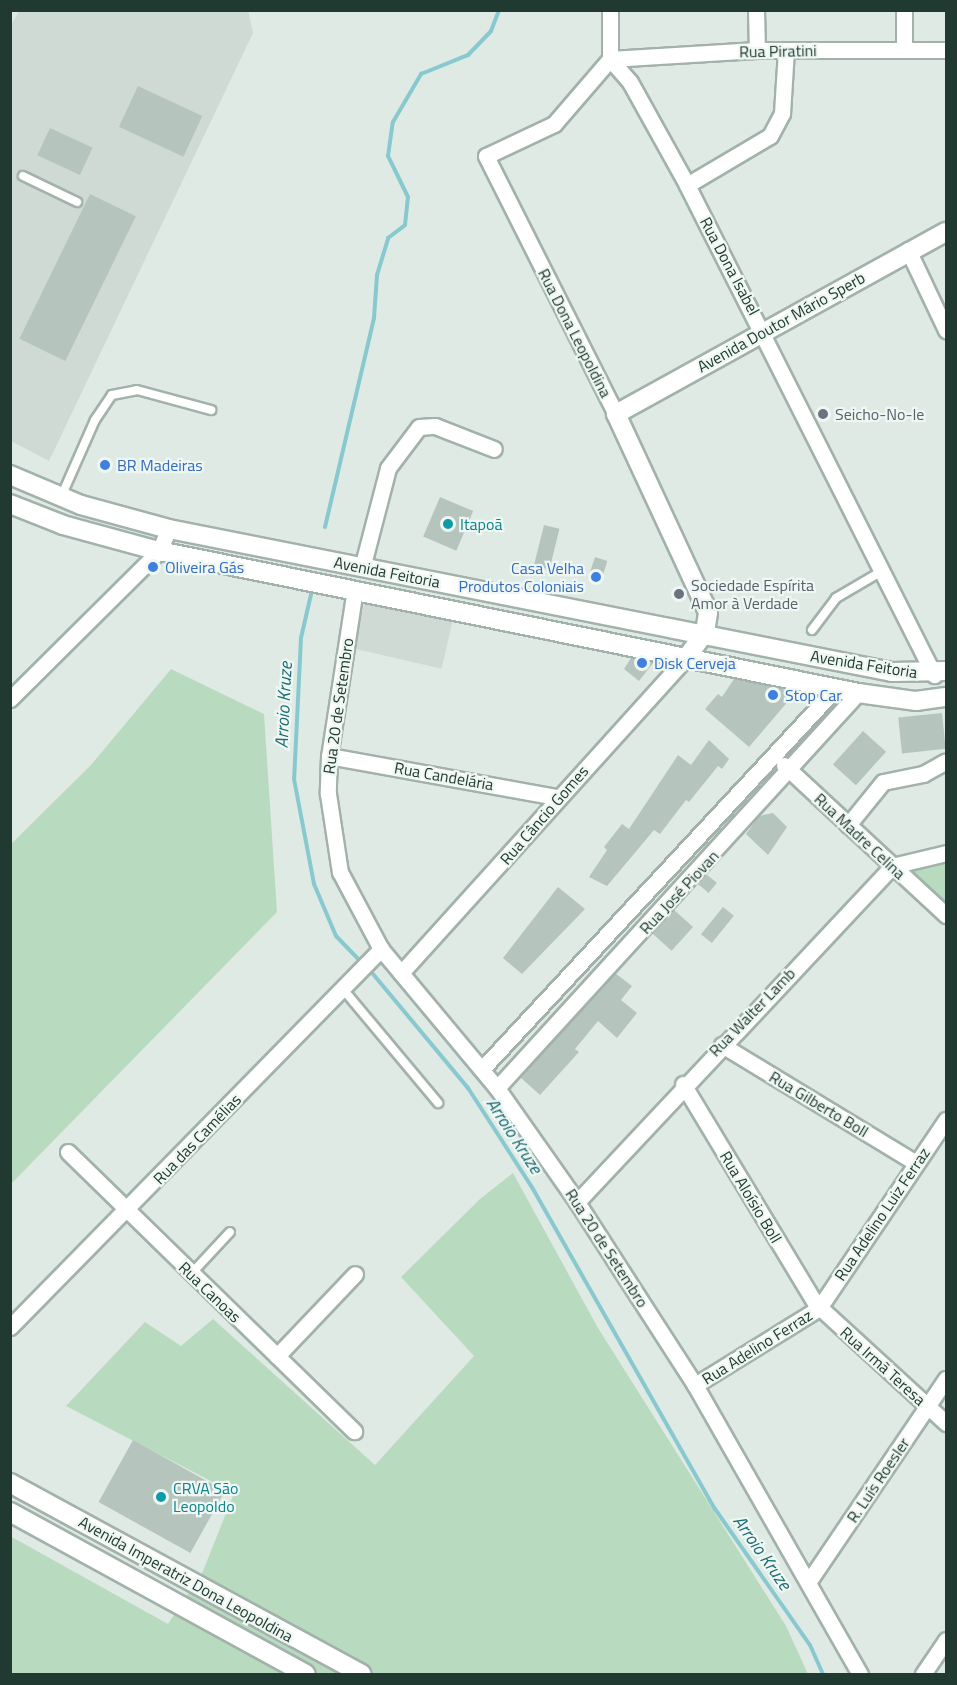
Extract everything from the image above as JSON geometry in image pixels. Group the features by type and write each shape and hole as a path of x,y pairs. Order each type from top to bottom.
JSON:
{"main road":[{"name":"Avenida Doutor Mário Sperb","path":"616,414 908,250 946,232"},
{"name":"Rua Dona Leopoldina","path":"616,414 708,612 705,633"},
{"name":"Avenida Feitoria","path":"10,476 61,497 169,529 705,633 892,672 940,673"},
{"name":"Avenida Feitoria","path":"10,504 63,525 159,551 348,587 858,693 916,701 946,697"},
{"path":"348,587 354,566"},
{"path":"687,657 705,633"},
{"name":"Avenida Imperatriz Dona Leopoldina","path":"10,1482 362,1674"},
{"name":"Avenida Imperatriz Dona Leopoldina","path":"10,1512 306,1674"}],"street":[{"path":"610,10 610,59"},
{"path":"756,10 757,50"},
{"path":"904,10 904,50"},
{"name":"Rua Piratini","path":"610,59 757,50 946,50"},
{"path":"687,185 770,136 782,113 786,50"},
{"name":"Rua Dona Isabel","path":"610,59 630,82 687,185 764,330 882,571 940,673"},
{"name":"Rua Dona Leopoldina","path":"610,59 554,124 486,156 616,414"},
{"path":"908,250 946,330"},
{"path":"354,566 388,468 419,427 435,426 494,449"},
{"path":"10,699 159,551 169,529"},
{"name":"Rua 20 de Setembro","path":"348,587 329,756 328,794 340,872 381,949 497,1088 577,1202 695,1385 809,1581 860,1674"},
{"name":"Rua Câncio Gomes","path":"401,973 433,942 558,797 687,657"},
{"name":"Rua José Piovan","path":"482,1069 776,756 836,688"},
{"name":"Rua José Piovan","path":"497,1088 790,771 858,693"},
{"name":"Rua Candelária","path":"329,756 558,797"},
{"name":"Rua Madre Celina","path":"776,756 946,915"},
{"path":"848,825 883,783 923,774 946,761"},
{"path":"892,866 946,853"},
{"name":"Rua Walter Lamb","path":"577,1202 683,1084 892,866"},
{"name":"Rua das Camélias","path":"10,1327 126,1212 381,949"},
{"name":"Rua Gilberto Boll","path":"722,1045 916,1163"},
{"name":"Rua Aloísio Boll","path":"683,1084 819,1308"},
{"name":"Rua Adelino Luiz Ferraz","path":"819,1308 946,1120"},
{"name":"Rua Canoas","path":"68,1152 126,1212 354,1431"},
{"path":"277,1356 355,1274"},
{"name":"Rua Adelino Ferraz","path":"695,1385 819,1308"},
{"name":"Rua Irmã Teresa","path":"819,1308 946,1423"},
{"name":"R. Luís Roesler","path":"809,1581 946,1379"},
{"path":"923,1674 946,1640"}],"lane":[{"path":"23,176 77,202"},
{"path":"61,497 95,420 112,395 137,390 211,410"},
{"path":"812,630 836,598 882,571"},
{"path":"342,988 438,1103"},
{"path":"191,1274 230,1232"}],"shaded area":[{"path":"248,10 253,33 49,461 11,441 10,27 19,11"},
{"path":"366,596 454,616 442,669 354,649"}],"green space":[{"path":"171,669 264,714 277,912 11,1184 11,844 91,765"},
{"path":"946,858 946,904 906,867"},
{"path":"513,1173 598,1328 786,1626 808,1674 11,1674 10,1536 168,1624 203,1571 234,1493 66,1406 145,1322 181,1346 213,1319 375,1465 474,1356 401,1277 480,1199"}],"building":[{"path":"138,86 202,116 183,157 119,127"},
{"path":"50,128 93,148 80,175 37,155"},
{"path":"90,194 136,216 65,361 19,339"},
{"name":"Itapoã","path":"440,497 473,511 456,551 423,537"},
{"path":"544,525 560,529 549,570 534,566"},
{"path":"595,557 607,561 600,583 588,579"},
{"path":"631,658 653,663 639,681 624,669"},
{"path":"734,679 796,692 749,747 705,709 718,694 722,697"},
{"path":"942,713 946,749 902,753 898,718"},
{"path":"863,731 886,752 856,785 833,764"},
{"path":"709,740 729,759 722,769 718,766 689,802 686,800 660,834 654,830 607,886 589,877 607,850 604,847 622,824 629,829 678,755 691,765"},
{"path":"773,813 787,827 768,855 746,834 759,816"},
{"path":"706,874 717,883 709,893 698,884"},
{"path":"558,887 585,909 522,974 503,958"},
{"path":"723,907 734,916 712,943 701,934"},
{"path":"673,909 693,927 672,951 652,933"},
{"path":"615,973 632,986 621,1000 637,1013 617,1038 598,1021 575,1049 579,1052 540,1095 520,1077"},
{"name":"CRVA São Leopoldo","path":"133,1440 225,1491 190,1553 99,1502"}],"waterway":[{"name":"Arroio Kruze","path":"325,527 374,318 377,275 388,238 405,225 408,197 388,156 393,122 421,74 468,55 491,31 499,10"},
{"name":"Arroio Kruze","path":"312,590 301,638 294,779 314,884 336,936 362,963"},
{"name":"Arroio Kruze","path":"368,968 468,1088 533,1189 715,1509 810,1645 823,1674"}],"place":[{"name":"Seicho-No-Ie","path":"823,414"},
{"name":"BR Madeiras","path":"105,465"},
{"name":"Itapoã","path":"448,524"},
{"name":"Oliveira Gás","path":"153,567"},
{"name":"Casa Velha Produtos Coloniais","path":"596,577"},
{"name":"Sociedade Espírita Amor à Verdade","path":"679,594"},
{"name":"Disk Cerveja","path":"642,663"},
{"name":"Stop Car","path":"773,695"},
{"name":"CRVA São Leopoldo","path":"161,1497"}]}
